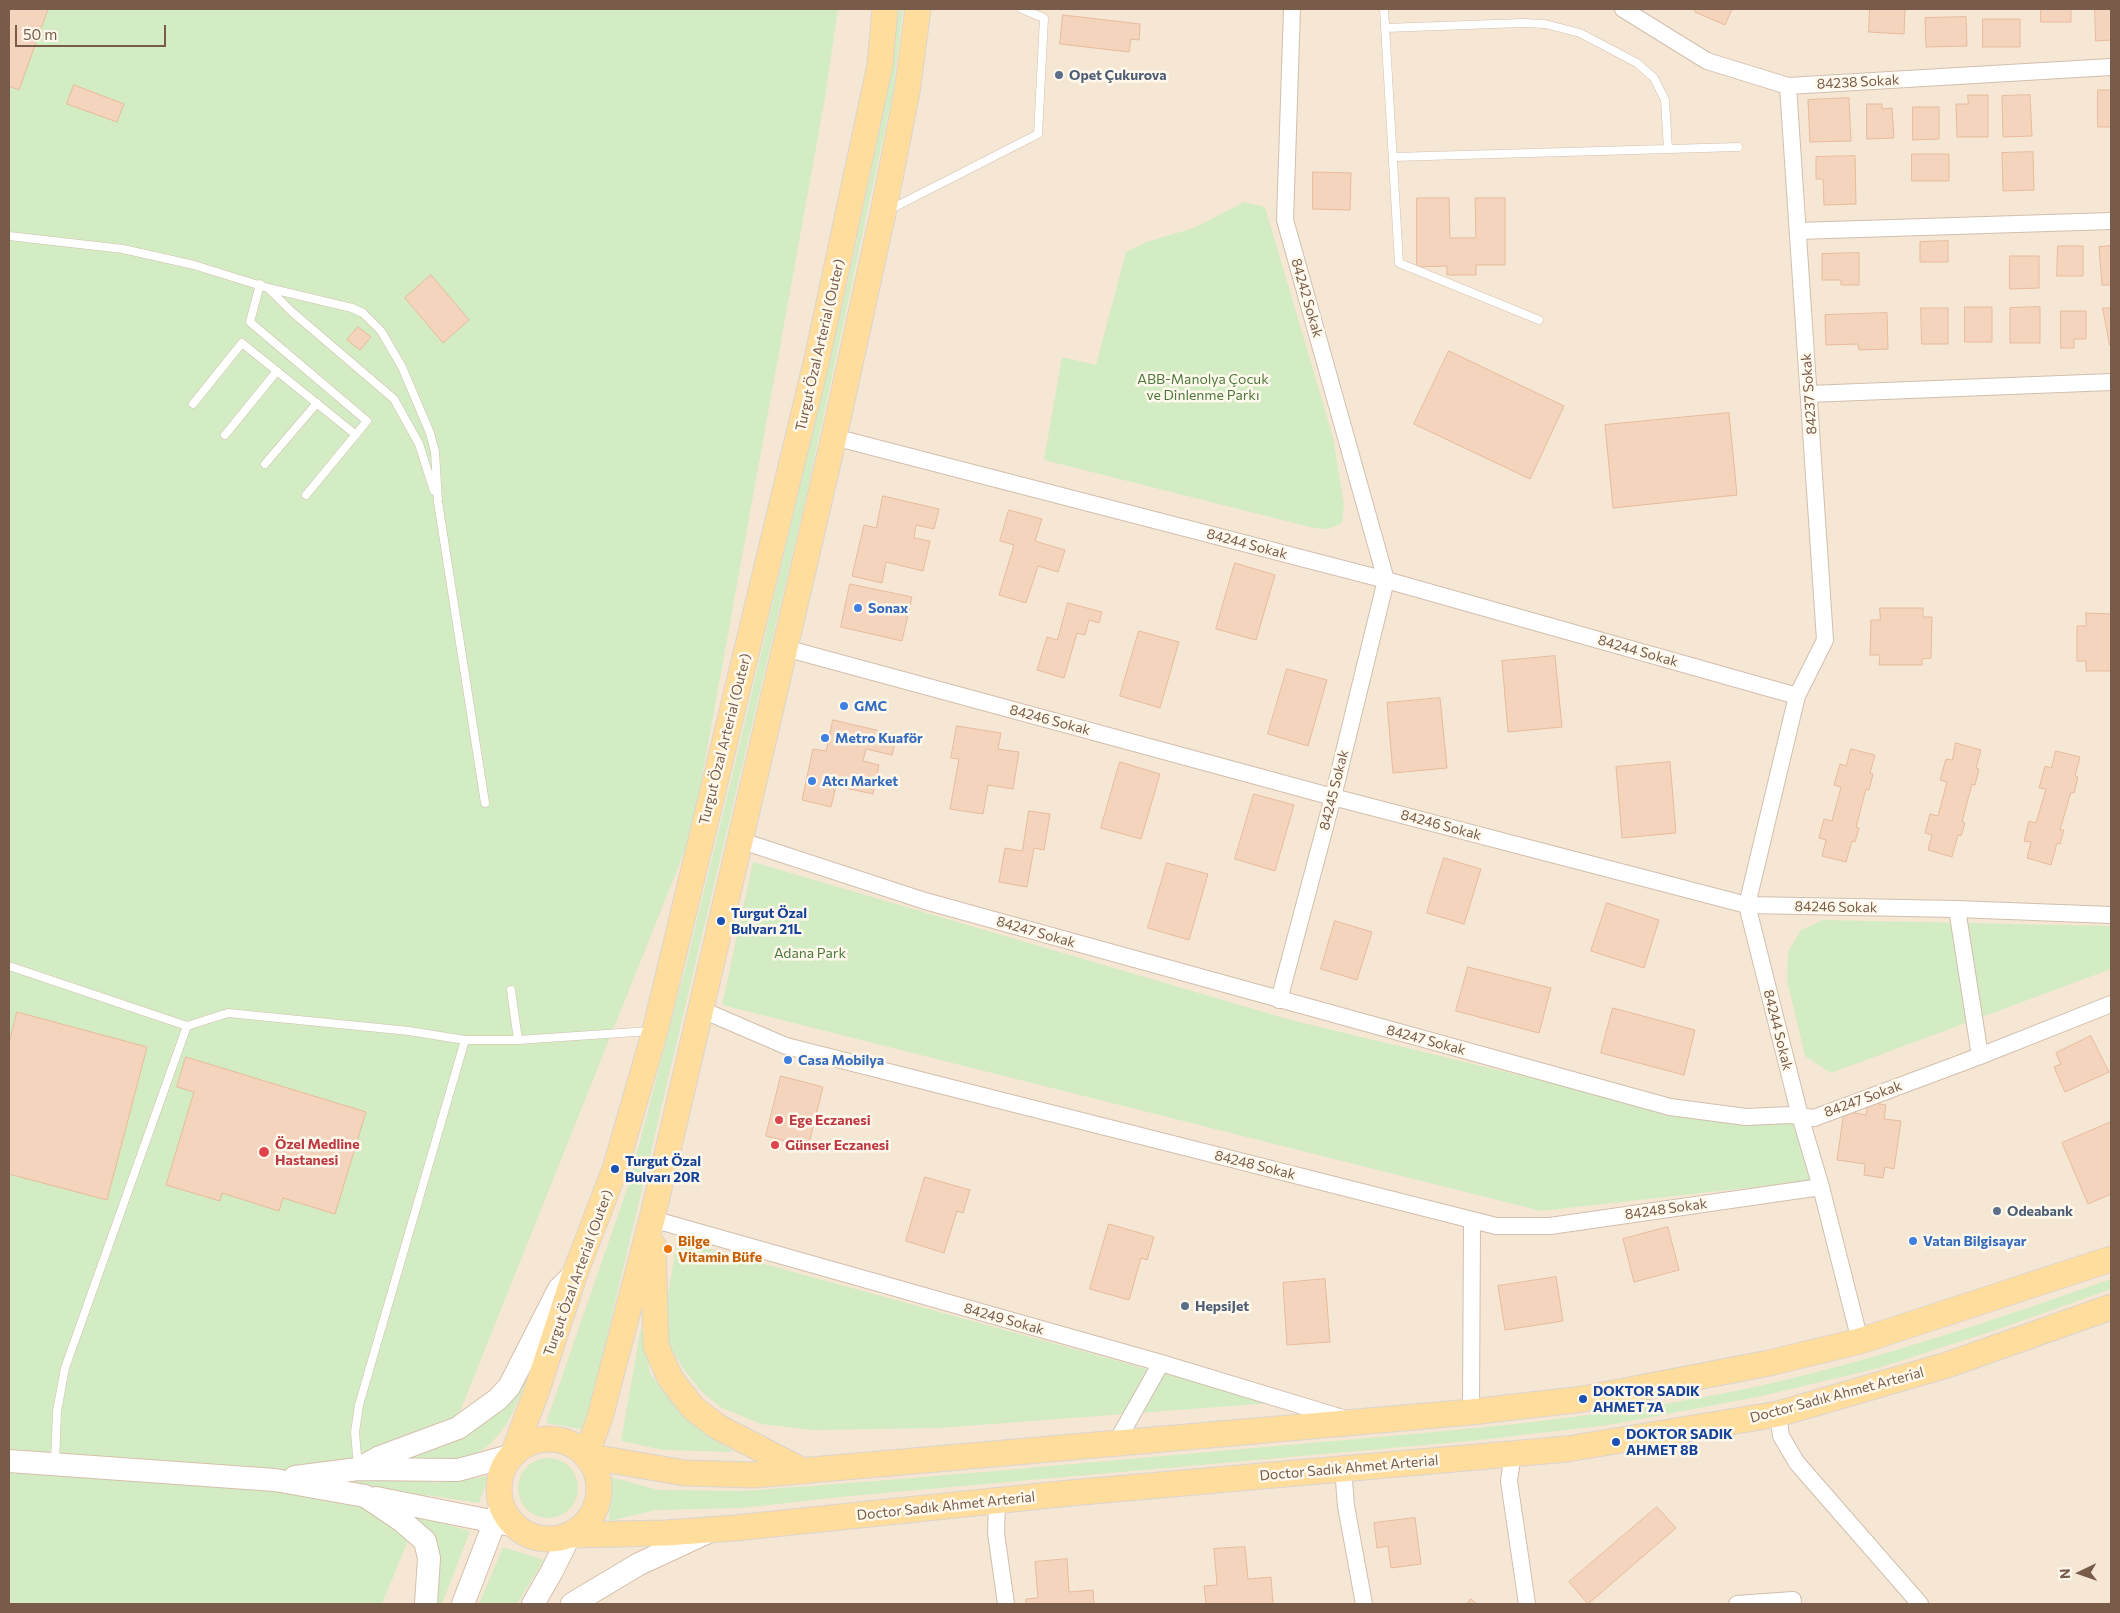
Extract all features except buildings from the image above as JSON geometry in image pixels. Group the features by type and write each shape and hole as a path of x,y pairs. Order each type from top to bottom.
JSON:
{"main road":[{"name":"Turgut Özal Arterial (Outer)","path":"513,1455 537,1390 575,1273 616,1168 655,1031 817,359 880,65 885,9"},
{"path":"586,1456 600,1416 652,1219 834,437 883,213 907,92 918,9"},
{"path":"652,1219 656,1346 670,1378 693,1408 718,1427 803,1471"},
{"path":"586,1456 685,1473 754,1475 1470,1412 1583,1399 1769,1363 1860,1341 2111,1259"},
{"name":"Doctor Sadık Ahmet Arterial","path":"570,1535 666,1533 714,1529 1343,1468 1567,1449 1616,1442 1778,1414 1948,1365 2111,1307"},
{"path":"551,1439 568,1442 586,1456 593,1465 598,1482 598,1499 592,1514 583,1526 570,1535 554,1539 538,1538 524,1532 504,1517 499,1494 500,1478 507,1462 518,1449 534,1441 551,1439"}],"street":[{"name":"84242 Sokak","path":"1292,9 1285,220 1386,580"},
{"name":"84238 Sokak","path":"1623,9 1707,61 1788,86 2111,67"},
{"name":"84237 Sokak","path":"1788,86 1826,640 1797,696"},
{"path":"1798,230 2111,221"},
{"path":"1809,394 2111,382"},
{"name":"84244 Sokak","path":"834,437 1386,580 1797,696 1747,905 1800,1116 1821,1187 1860,1341"},
{"name":"84245 Sokak","path":"1279,1000 1333,797 1386,580"},
{"name":"84246 Sokak","path":"784,648 1333,797 1747,905 1957,909 2111,915"},
{"name":"84247 Sokak","path":"739,840 925,901 1279,1000 1670,1107 1746,1117 1800,1116 1814,1118 1980,1056 2111,1004"},
{"path":"1957,909 1980,1056"},
{"name":"84248 Sokak","path":"700,1009 786,1046 1496,1226 1550,1226 1821,1187"},
{"name":"84249 Sokak","path":"652,1219 1161,1363 1354,1422"},
{"path":"1470,1412 1472,1220"},
{"path":"358,1469 380,1457 458,1428 498,1399 510,1387 559,1289 575,1273"},
{"path":"1116,1443 1161,1363"},
{"path":"1778,1414 1781,1436 1797,1463 1920,1604"},
{"path":"1513,1453 1509,1481 1527,1604"},
{"path":"274,1480 358,1469 458,1470 513,1455"},
{"path":"9,1461 274,1480 504,1517 463,1604"},
{"path":"1343,1468 1346,1506 1364,1604"},
{"path":"366,1496 402,1521 425,1541 429,1558 426,1604"},
{"path":"997,1501 996,1533 1006,1604"},
{"path":"572,1604 638,1564 714,1529"},
{"path":"533,1604 570,1535"},
{"path":"1737,1604 1793,1600"}],"lane":[{"path":"883,213 1038,134 1044,18 1022,9"},
{"path":"1384,9 1399,263 1539,320"},
{"path":"1385,28 1522,23 1554,26 1580,33 1637,63 1654,78 1665,100 1668,149"},
{"path":"1393,157 1738,147"},
{"path":"9,236 123,249 194,265 268,288 352,308 370,319 381,331 402,367 430,432 435,452 438,502 485,803"},
{"path":"260,284 250,322 368,422 306,495"},
{"path":"268,288 291,311 394,399 419,444 438,502"},
{"path":"193,404 242,343 356,435"},
{"path":"225,435 277,371"},
{"path":"265,464 317,403"},
{"path":"12,967 187,1026 228,1013 409,1031 465,1040 518,1040 655,1031"},
{"path":"511,990 518,1040"},
{"path":"55,1464 57,1411 65,1368 187,1026"},
{"path":"358,1469 355,1432 359,1405 465,1040"}],"shaded area":[{"path":"9,9 2111,9 2111,1604 9,1604"}],"green space":[{"path":"9,9 838,9 825,98 692,833 449,1439 536,1356 525,1385 511,1415 493,1442 466,1458 439,1462 431,1483 489,1476 479,1503 426,1495 418,1516 470,1531 442,1604 433,1604 416,1521 382,1604 9,1604"},
{"path":"899,9 903,9 893,92 808,488 585,1430 546,1423 629,1183 685,969 848,281 888,91"},
{"name":"ABB-Manolya Çocuk ve Dinlenme Parkı","path":"1244,202 1265,207 1333,437 1344,505 1342,523 1328,529 1314,528 1044,460 1062,357 1096,365 1126,252 1146,242 1194,228"},
{"name":"Adana Park","path":"753,862 1291,1020 1668,1111 1797,1120 1817,1180 1541,1211 722,1005"},
{"path":"1823,920 2111,926 2111,969 1831,1073 1805,1056 1787,980 1788,952 1801,930"},
{"path":"677,1240 1271,1403 939,1428 812,1430 761,1424 722,1408 701,1391 683,1368 666,1340 666,1307"},
{"path":"2111,1279 2111,1289 1993,1331 1878,1368 1762,1396 1609,1425 1470,1441 850,1496 742,1508 656,1510 609,1521 611,1477 658,1490 742,1491 939,1476 1453,1430 1640,1408 1764,1385 1852,1363 1982,1323"},
{"path":"641,1327 650,1373 684,1418 734,1452 663,1450 621,1441"},
{"path":"548,1458 565,1463 573,1471 578,1488 573,1505 565,1513 548,1518 531,1513 523,1505 518,1488 523,1471 531,1463"},
{"path":"503,1547 544,1560 517,1604 479,1604"}],"place":[{"name":"Opet Çukurova","path":"1059,75"},
{"name":"Sonax","path":"858,608"},
{"name":"GMC","path":"844,706"},
{"name":"Metro Kuaför","path":"825,738"},
{"name":"Atcı Market","path":"812,781"},
{"name":"Turgut Özal Bulvarı 21L","path":"721,921"},
{"name":"Casa Mobilya","path":"788,1060"},
{"name":"Ege Eczanesi","path":"779,1120"},
{"name":"Günser Eczanesi","path":"775,1145"},
{"name":"Özel Medline Hastanesi","path":"264,1152"},
{"name":"Turgut Özal Bulvarı 20R","path":"615,1169"},
{"name":"Odeabank","path":"1997,1211"},
{"name":"Vatan Bilgisayar","path":"1913,1241"},
{"name":"Bilge Vitamin Büfe","path":"668,1249"},
{"name":"HepsiJet","path":"1185,1306"},
{"name":"DOKTOR SADIK AHMET 7A","path":"1583,1399"},
{"name":"DOKTOR SADIK AHMET 8B","path":"1616,1442"}]}
